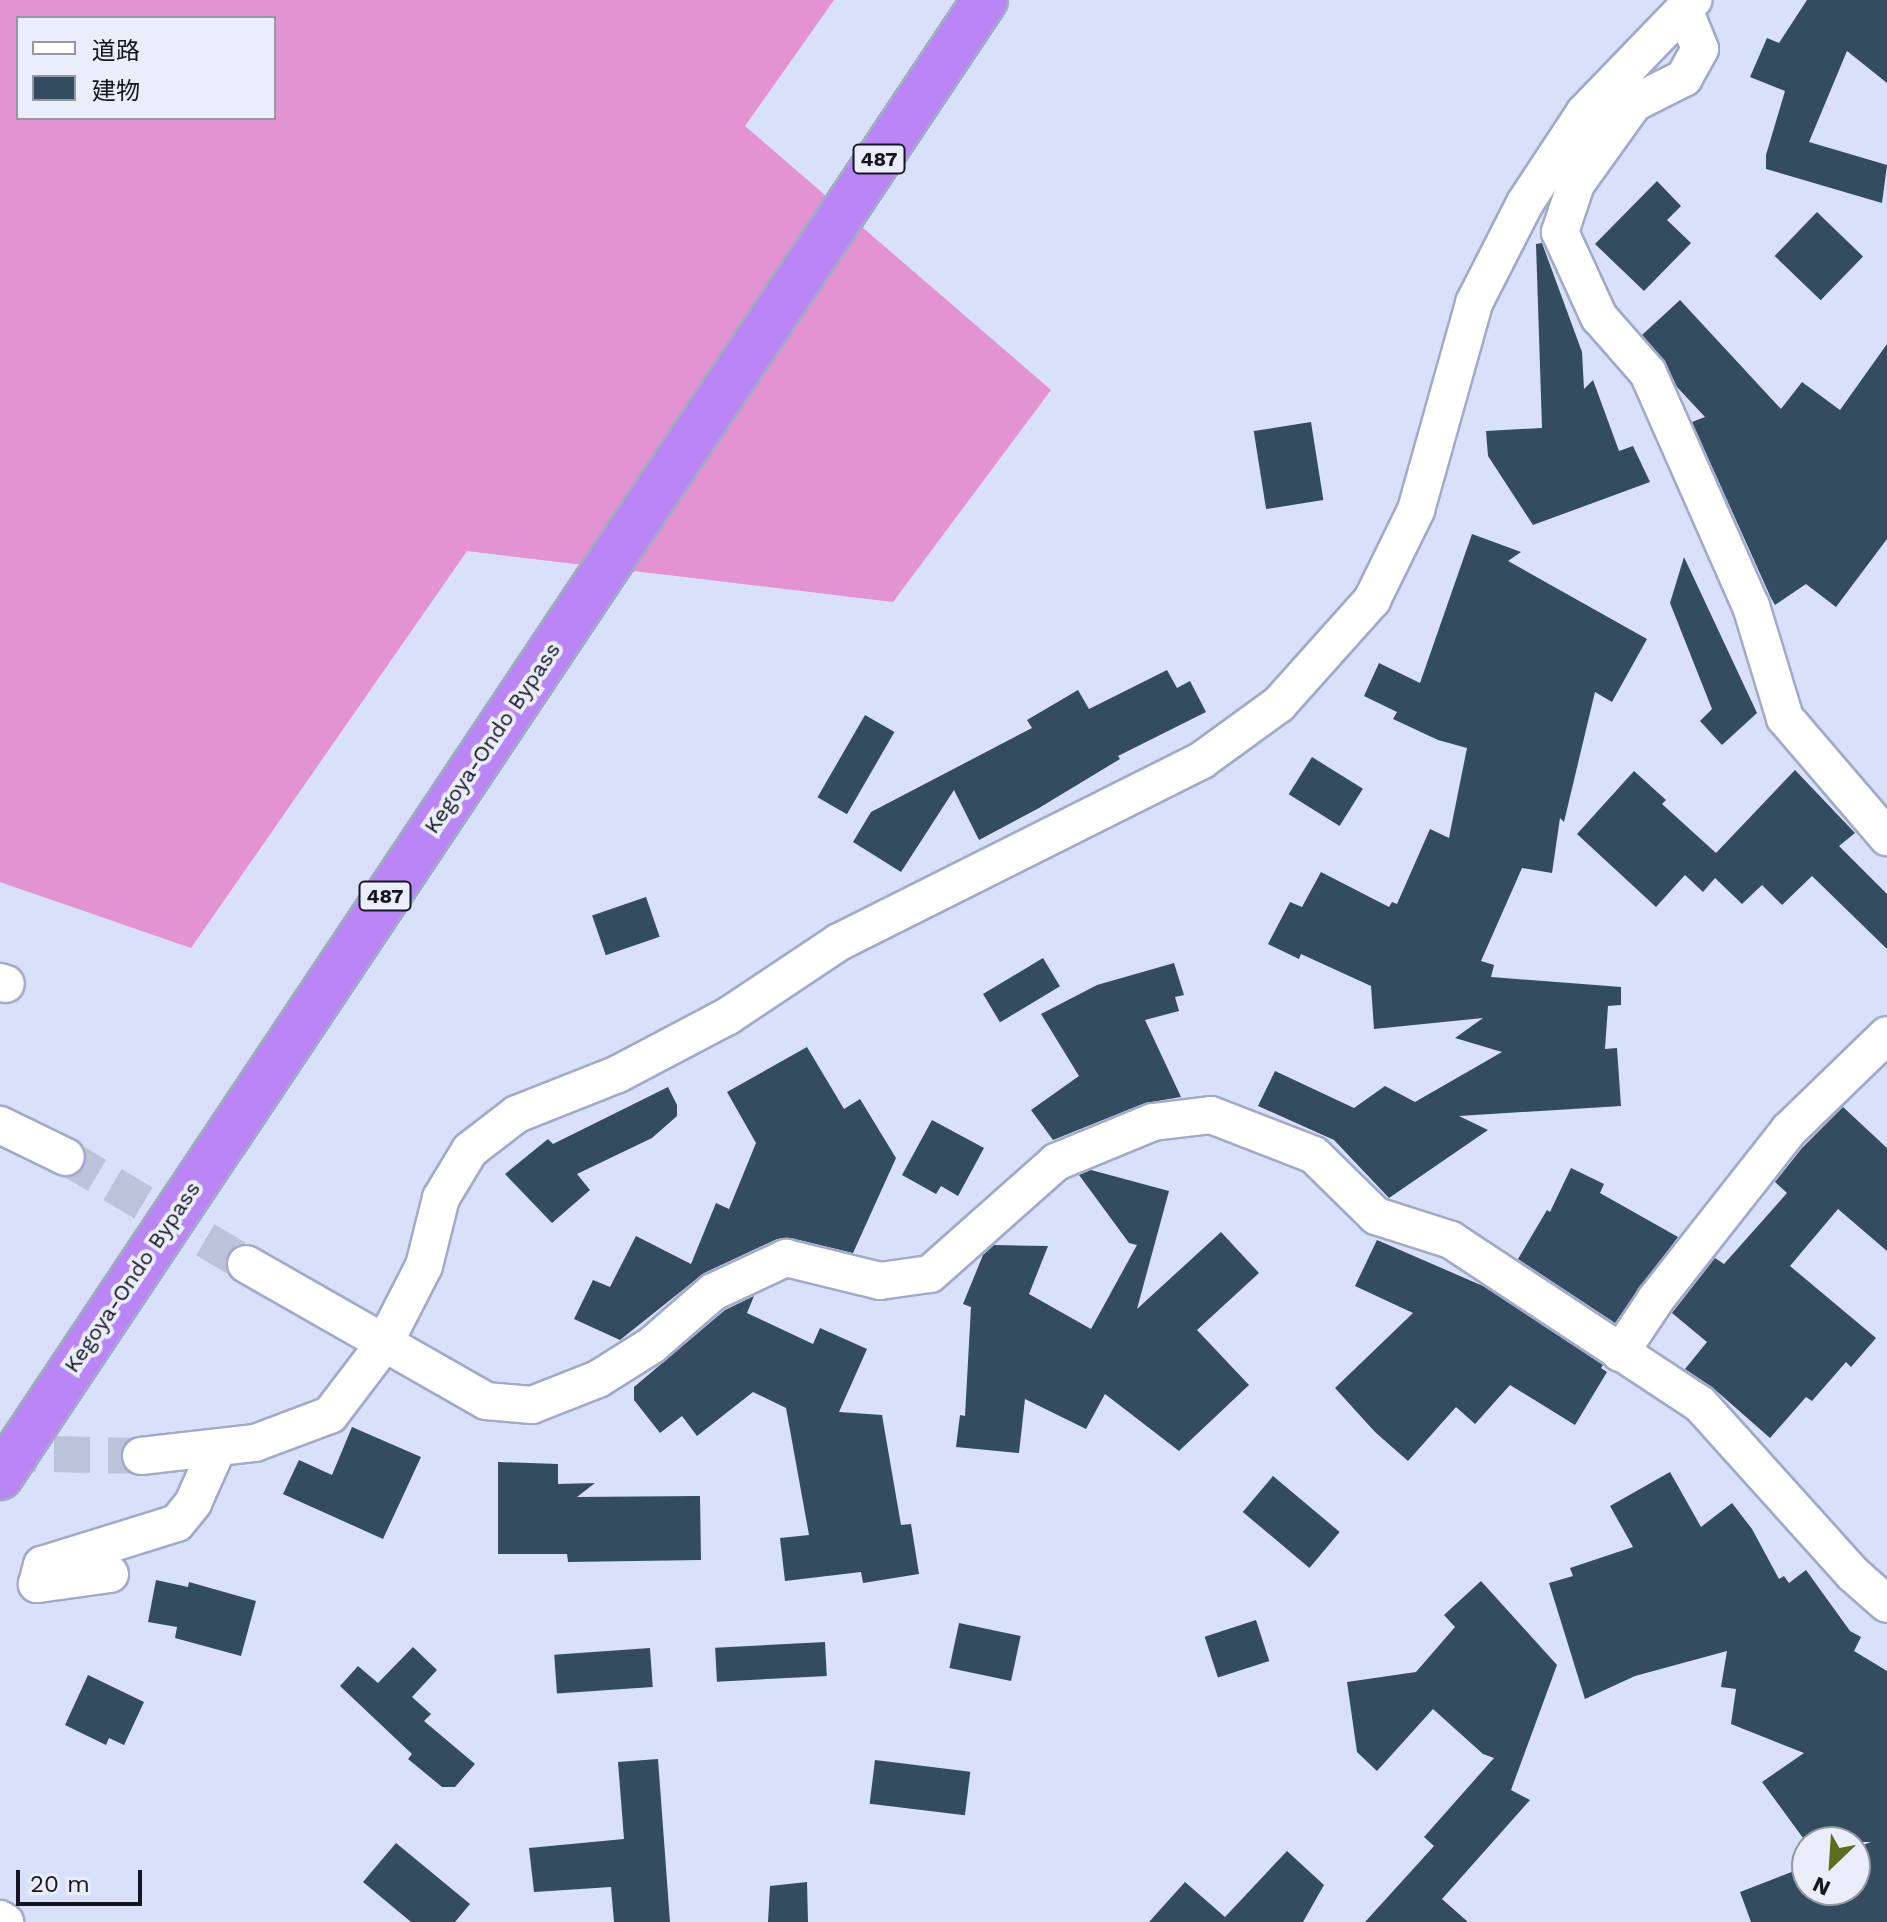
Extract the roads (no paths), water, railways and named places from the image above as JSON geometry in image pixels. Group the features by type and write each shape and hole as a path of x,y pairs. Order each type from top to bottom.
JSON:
{"highway":[{"name":"Kegoya-Ondo Bypass","path":"0,1477 985,0"}],"street":[{"path":"1688,5 1700,49 1684,78 1634,103 1576,184 1560,232 1599,317 1648,373 1751,606 1785,718 1887,837"},
{"path":"141,1456 255,1443 330,1415 384,1344 424,1266 441,1198 470,1150 517,1114 618,1074 728,1016 839,942 1202,760 1279,704 1372,600 1379,587 1416,510 1474,303 1525,203 1585,112 1688,5"},
{"path":"1620,1353 1656,1299 1789,1130 1887,1035"},
{"path":"246,1264 486,1401 532,1405 598,1379 652,1345 713,1292 786,1258 880,1281 930,1274 1056,1162 1153,1122 1211,1115 1314,1155 1376,1216 1451,1240 1700,1404 1853,1574 1887,1604"},
{"path":"0,1125 66,1157"},
{"path":"110,1574 37,1584 42,1565 177,1523 193,1503 217,1449"}],"tunnel":[{"path":"66,1157 246,1264"},
{"path":"0,1453 141,1456"}]}
